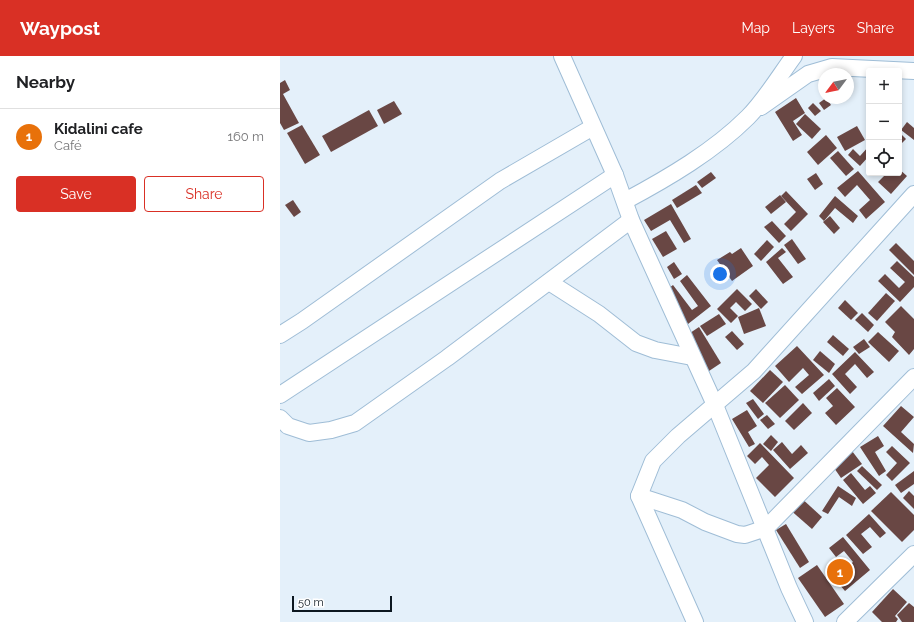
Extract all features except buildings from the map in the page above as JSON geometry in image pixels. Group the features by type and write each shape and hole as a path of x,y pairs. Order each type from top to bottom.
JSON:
{"street":[{"path":"562,56 615,175 631,220 715,405 789,588 805,622"},
{"path":"748,116 794,56"},
{"path":"625,201 666,179 695,159 748,116 808,74 832,67 878,68 914,71"},
{"path":"280,335 500,181 593,127"},
{"path":"280,395 615,175"},
{"path":"695,622 639,496 653,461 678,436 754,371 914,194"},
{"path":"280,418 288,426 309,433 331,430 355,423 549,282 631,220"},
{"path":"549,282 599,314 636,343 655,350 692,357"},
{"path":"639,496 682,510 705,522 737,534 745,535 766,528 914,377"},
{"path":"845,622 914,554"}],"place":[{"name":"Kidalini cafe","path":"840,572"}]}
